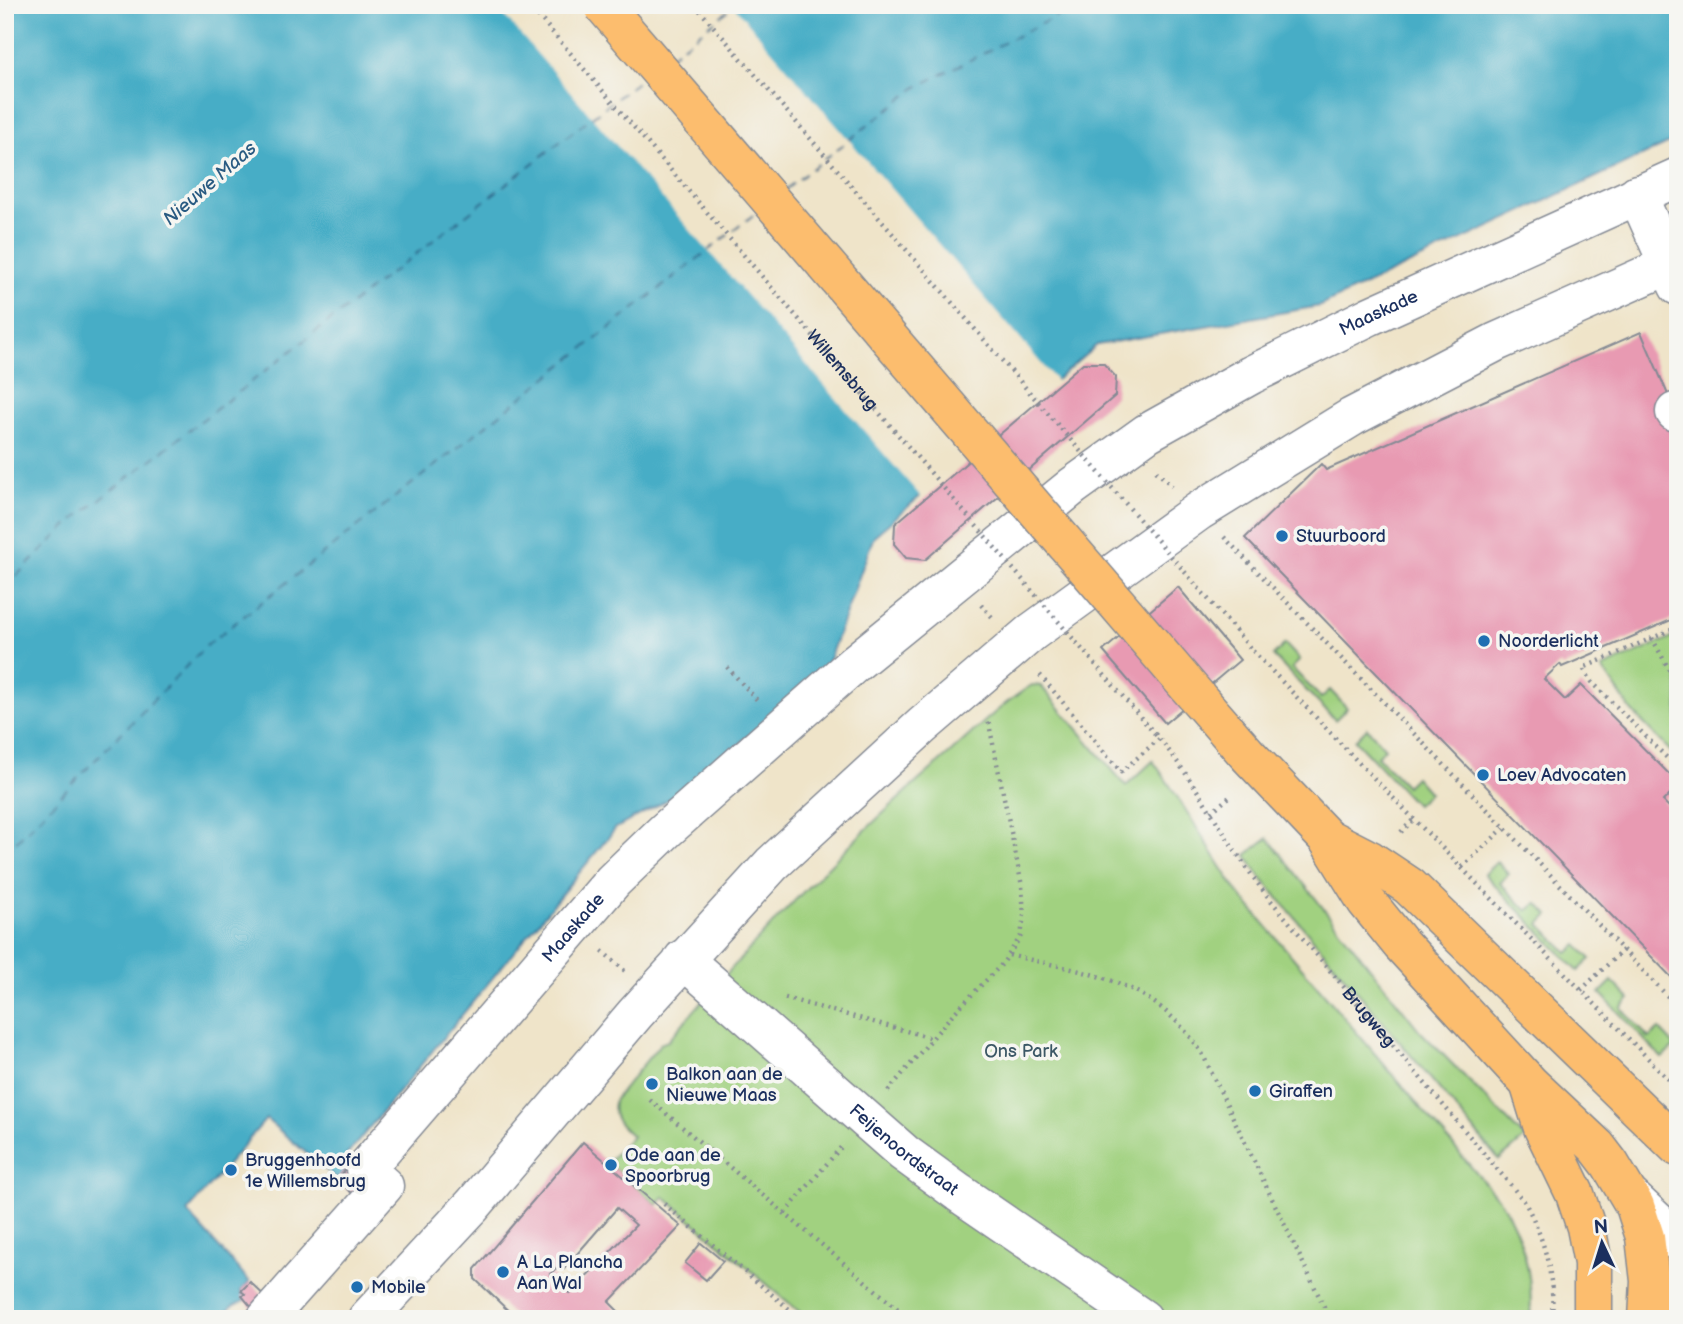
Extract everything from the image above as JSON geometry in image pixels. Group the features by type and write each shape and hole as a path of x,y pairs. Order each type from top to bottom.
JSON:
{"main road":[{"path":"603,5 1198,698 1327,838 1381,921 1530,1084 1597,1147 1631,1197 1642,1227 1650,1282 1648,1319"},
{"path":"1327,838 1370,860 1409,886 1678,1147"},
{"path":"1530,1084 1543,1128 1574,1194 1588,1237 1594,1281 1593,1319"}],"street":[{"name":"Maaskade","path":"266,1319 384,1186 365,1169 613,880 844,673 959,578 1073,486 1128,445 1169,419 1358,322 1678,177"},
{"path":"378,1315 578,1080 772,864 922,726 1016,646 1072,601 1199,511 1390,396 1496,342 1675,270 1637,194"},
{"name":"Feijenoordstraat","path":"684,960 852,1133 932,1174 1143,1319"},
{"path":"1631,1197 1678,1241"},
{"path":"243,1319 245,1316 249,1319"}],"path":[{"name":"Willemsbrug","path":"528,5 1157,737"},
{"path":"695,5 1253,651 1678,1089"},
{"path":"1128,445 1199,511"},
{"path":"1234,548 1678,1007"},
{"path":"959,578 1016,646"},
{"path":"1678,627 1583,668 1592,682 1678,769"},
{"path":"1652,638 1678,686"},
{"path":"727,667 762,706"},
{"path":"785,1213 932,1038 1009,955 1021,936 1024,897 979,677"},
{"path":"1059,698 1121,772 1157,737"},
{"name":"Brugweg","path":"1157,737 1211,812 1239,859 1268,897 1524,1200 1544,1247 1551,1280 1552,1319"},
{"path":"1211,812 1232,795"},
{"path":"1401,832 1414,819"},
{"path":"1462,867 1504,828"},
{"path":"1581,990 1623,950"},
{"path":"1009,955 1092,974 1126,985 1160,1005 1185,1028 1207,1061 1330,1319 1336,1313 1343,1319"},
{"path":"775,995 932,1038"},
{"path":"650,1100 910,1319"},
{"path":"664,1204 801,1319"}],"green space":[{"path":"1678,635 1678,759 1631,710 1602,668"},
{"path":"1285,644 1300,660 1292,668 1321,698 1330,690 1347,708 1335,720 1273,656"},
{"name":"Ons Park","path":"1032,685 1041,686 1126,786 1153,761 1239,894 1501,1202 1521,1243 1525,1258 1530,1288 1530,1319 808,1319 664,1197 657,1205 607,1163 632,1136 615,1115 615,1099 660,1044 668,1041 766,931 869,826 997,711"},
{"path":"1367,728 1385,748 1377,756 1406,786 1415,777 1429,793 1416,805 1355,740"},
{"path":"1268,838 1420,1031 1525,1138 1499,1160 1259,875 1246,855"},
{"path":"1497,862 1509,874 1500,883 1527,911 1537,903 1549,915 1540,924 1568,953 1577,945 1591,959 1578,971 1484,874"},
{"path":"1612,981 1630,999 1621,1008 1649,1038 1659,1029 1675,1046 1662,1058 1600,993"}],"water":[{"name":"Nieuwe Maas","path":"5,5 1678,5 1678,139 1320,306 1097,345 874,536 827,665 693,786 616,828 346,1156 351,1170 345,1170 337,1179 266,1119 187,1212 250,1282 241,1291 247,1300 232,1306 221,1319 5,1319"}],"pier":[{"path":"495,5 733,5 1058,383 923,499"}],"building":[{"name":"Noorderlicht","path":"1641,332 1678,418 1678,617 1562,667 1560,664 1544,679 1565,700 1581,685 1678,783 1663,801 1678,816 1678,984 1245,538 1321,464 1326,470"},
{"path":"1083,363 1103,363 1116,377 1115,396 925,560 906,558 894,544 895,524"},
{"path":"1178,587 1240,660 1165,723 1103,651"},
{"path":"583,1142 681,1226 609,1302 626,1319 517,1319 475,1279 475,1269","holes":["617,1208 636,1225 570,1293 550,1274 559,1265 564,1269"]},
{"path":"346,1169 359,1178 360,1201 337,1179"},
{"path":"701,1243 723,1261 706,1280 685,1263"},
{"path":"250,1282 272,1303 252,1308 241,1291"}],"ferry route":[{"path":"670,56 735,5"},
{"path":"786,189 917,87 1078,5"},
{"path":"5,587 71,522 641,79"},
{"path":"5,853 206,646 757,212"}],"place":[{"name":"Stuurboord","path":"1282,536"},
{"name":"Noorderlicht","path":"1484,641"},
{"name":"Loev Advocaten","path":"1483,775"},
{"name":"Balkon aan de Nieuwe Maas","path":"652,1084"},
{"name":"Giraffen","path":"1255,1091"},
{"name":"Ode aan de Spoorbrug","path":"611,1165"},
{"name":"Bruggenhoofd 1e Willemsbrug","path":"231,1170"},
{"name":"A La Plancha Aan Wal","path":"503,1272"},
{"name":"Mobile","path":"357,1287"}]}
